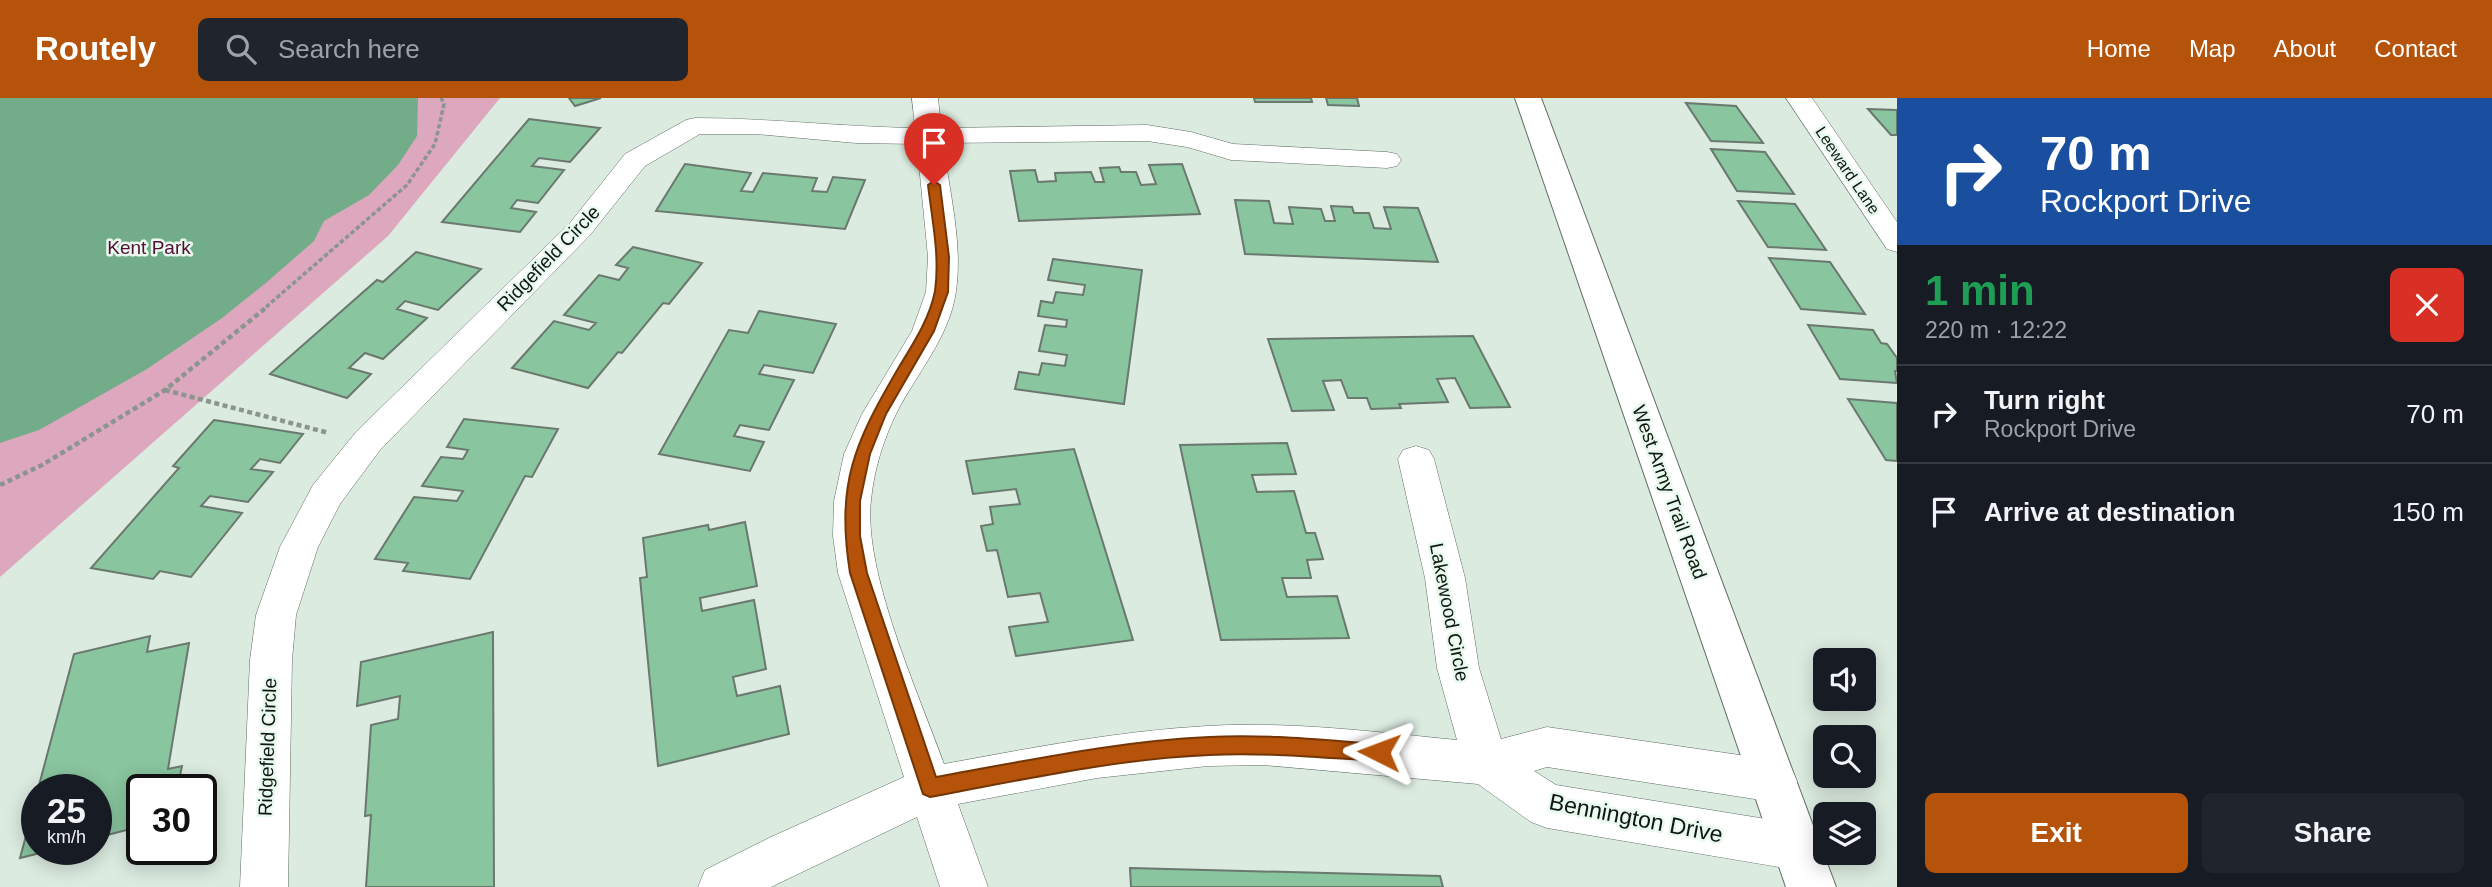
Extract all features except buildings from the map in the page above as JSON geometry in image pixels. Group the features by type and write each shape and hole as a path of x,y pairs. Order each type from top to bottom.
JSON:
{"main road":[{"name":"West Army Trail Road","path":"1528,98 1804,867"}],"street":[{"path":"925,98 943,257 941,292 928,331 879,414 862,454 852,501 852,524 858,573 964,887"},
{"name":"Leeward Lane","path":"1799,98 1897,243"},
{"name":"Ridgefield Circle","path":"264,887 271,660 276,615 299,547 326,495 368,441 580,229 625,169 635,160 695,126 755,126 834,134 928,136 1147,133 1191,140 1231,152 1387,160"},
{"name":"Lakewood Circle","path":"1416,459 1446,578 1458,668 1486,764"},
{"name":"Bennington Drive","path":"722,887 788,853 930,788 1097,757 1208,746 1263,745 1379,752 1486,764 1546,747 1774,781"},
{"name":"Bennington Drive","path":"1486,764 1547,806 1804,867"}],"path":[{"path":"0,485 42,466 165,390 317,265 407,185 435,144 444,104 441,98"},
{"path":"165,390 368,441"}],"green space":[{"name":"Kent Park","path":"0,98 500,98 388,236 0,577"}],"shaded area":[{"name":"Kent Park","path":"0,98 418,98 417,136 398,165 369,195 324,221 314,241 222,318 147,369 39,430 0,443"}],"route":[{"path":"934,185 943,257 937,310 928,331 879,414 862,454 852,501 852,536 858,573 930,788 1097,757 1208,746 1263,745 1379,752"}]}
